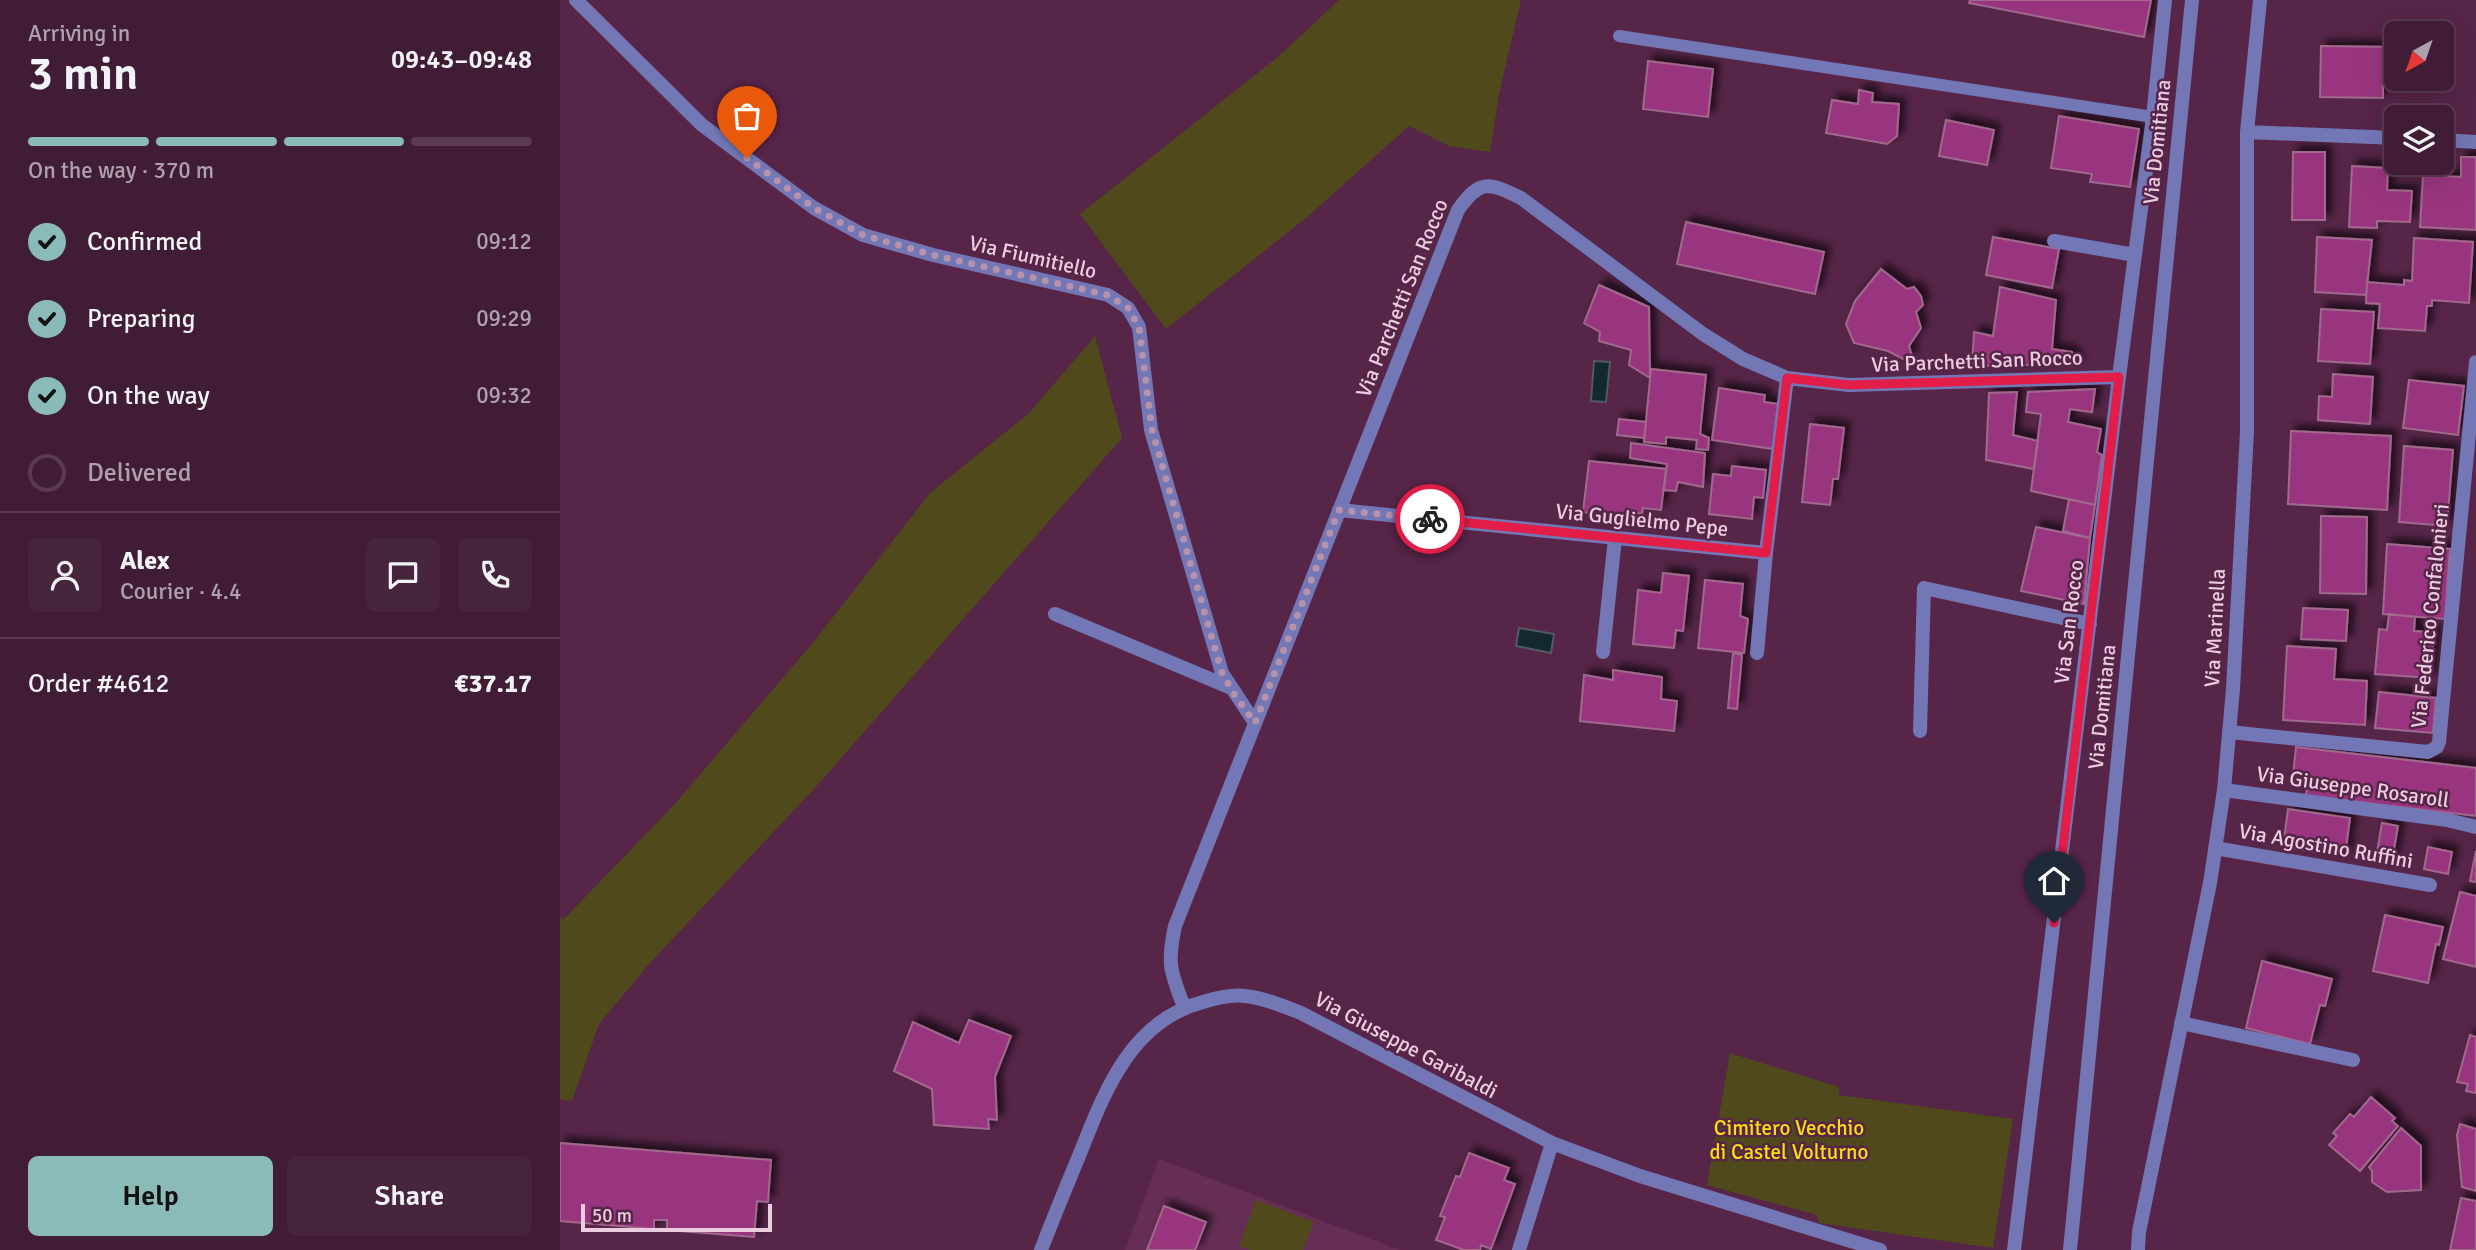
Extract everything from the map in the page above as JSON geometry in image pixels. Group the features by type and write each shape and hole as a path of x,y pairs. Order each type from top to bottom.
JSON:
{"street":[{"name":"Via Fiumitiello","path":"576,0 702,125 814,208 853,230 933,255 1108,295 1128,308 1139,327 1152,430 1222,673 1255,723"},
{"name":"Via San Rocco","path":"2014,1250 2119,377 2154,117 2165,0"},
{"name":"Via Domitiana","path":"2070,1250 2192,0"},
{"name":"Via Marinella","path":"2138,1250 2139,1232 2215,848 2224,790 2247,432 2247,132 2260,0"},
{"path":"2247,132 2384,138"},
{"path":"2454,141 2476,142"},
{"name":"Via Parchetti San Rocco","path":"1184,1007 1172,975 1169,955 1175,926 1458,210 1470,193 1484,185 1496,186 1521,198 1703,334 1743,359 1787,378 1849,385 2119,377"},
{"path":"2054,241 2135,255"},
{"name":"Via Federico Confalonieri","path":"2229,732 2428,752 2437,747 2441,729 2476,362"},
{"path":"1757,653 1787,378"},
{"name":"Via Guglielmo Pepe","path":"1339,510 1766,553"},
{"path":"1603,652 1615,538"},
{"path":"1920,731 1924,588 2090,624"},
{"path":"1055,614 1229,687"},
{"name":"Via Giuseppe Rosaroll","path":"2224,790 2447,820 2476,827"},
{"name":"Via Agostino Ruffini","path":"2215,848 2430,885"},
{"name":"Via Giuseppe Garibaldi","path":"1041,1250 1101,1100 1120,1067 1141,1039 1162,1019 1184,1007 1218,998 1244,996 1301,1013 1552,1143 1640,1176 1879,1250"},
{"path":"2181,1023 2353,1060"},
{"path":"1519,1250 1552,1143"}],"lane":[{"path":"1619,36 2154,117"}],"shaded area":[{"path":"1159,1159 1400,1250 1125,1250"}],"green space":[{"path":"1339,0 1521,0 1499,94 1490,152 1449,146 1409,126 1306,218 1166,329 1080,214 1279,56"},
{"path":"1095,336 1122,438 814,789 649,964 599,1024 572,1101 560,1099 560,916 563,920 673,806 812,644 930,493 1028,414"},
{"name":"Cimitero Vecchio di Castel Volturno","path":"1730,1053 1839,1087 1839,1095 2013,1119 1993,1248 1819,1223 1817,1215 1707,1185"},
{"path":"1256,1200 1314,1222 1303,1250 1250,1250 1239,1246"}],"water":[{"path":"1594,361 1610,362 1606,402 1591,401"},
{"path":"1519,628 1554,634 1551,653 1516,646"}],"building":[{"path":"1970,0 2151,0 2144,37 1969,3"},
{"path":"2321,46 2384,47 2383,98 2320,97"},
{"path":"1648,61 1713,69 1708,117 1643,109"},
{"path":"1859,90 1873,93 1872,102 1899,104 1897,136 1887,144 1826,133 1832,100 1858,104"},
{"path":"2059,116 2139,129 2130,187 2090,182 2092,174 2051,168"},
{"path":"1946,120 1994,130 1987,165 1939,156"},
{"path":"2293,152 2325,152 2325,220 2292,220"},
{"path":"2461,157 2476,157 2476,230 2420,227 2423,175 2461,177"},
{"path":"2352,166 2384,168 2384,175 2388,175 2387,190 2412,191 2410,222 2377,221 2377,228 2349,227"},
{"path":"1686,222 1824,252 1815,294 1677,264"},
{"path":"1993,237 2059,249 2052,288 1986,275"},
{"path":"2317,237 2372,240 2366,295 2315,292"},
{"path":"2414,238 2473,242 2469,303 2432,300 2432,306 2427,306 2425,331 2378,328 2380,304 2366,303 2367,282 2404,285 2404,280 2412,281"},
{"path":"1881,269 1907,289 1914,287 1921,296 1923,305 1916,312 1921,328 1909,346 1912,356 1903,359 1888,351 1854,343 1846,324 1855,301"},
{"path":"1599,285 1649,307 1650,378 1629,365 1631,350 1599,341 1600,332 1584,323"},
{"path":"2000,287 2056,300 2052,349 2072,352 2078,364 1972,366 1974,332 1993,336"},
{"path":"2321,309 2374,312 2370,364 2318,361"},
{"path":"1651,369 1706,375 1700,434 1709,438 1708,450 1696,449 1697,440 1666,437 1666,444 1644,442"},
{"path":"2333,374 2373,377 2370,424 2318,420 2319,396 2332,397"},
{"path":"2409,380 2464,386 2458,435 2403,428"},
{"path":"1719,388 1765,395 1764,402 1779,404 1773,449 1712,440"},
{"path":"2095,389 2092,412 2070,409 2068,422 2101,429 2097,452 2102,455 2095,505 2031,491 2041,414 2026,412 2028,392"},
{"path":"2017,392 2013,435 2038,441 2034,469 1986,460 1989,393"},
{"path":"1619,419 1646,422 1644,438 1617,435"},
{"path":"1810,424 1844,428 1838,479 1833,479 1830,505 1802,502"},
{"path":"2291,431 2391,436 2387,510 2288,504"},
{"path":"1631,443 1705,453 1703,487 1678,482 1676,491 1664,490 1667,464 1630,458"},
{"path":"2404,446 2453,450 2447,526 2399,522"},
{"path":"1589,461 1666,469 1661,510 1643,508 1642,514 1629,512 1628,518 1583,512"},
{"path":"1732,466 1766,470 1763,498 1754,497 1752,519 1709,514 1713,474 1731,476"},
{"path":"2069,499 2095,505 2090,538 2063,531"},
{"path":"2321,516 2367,517 2366,594 2320,593"},
{"path":"2036,527 2090,538 2084,604 2021,591"},
{"path":"2387,544 2450,549 2445,619 2383,614"},
{"path":"1663,573 1689,576 1683,631 1676,630 1674,648 1633,644 1638,590 1661,593"},
{"path":"1705,580 1743,584 1740,616 1748,619 1744,653 1698,648"},
{"path":"2303,608 2348,610 2346,641 2301,639"},
{"path":"2389,614 2415,617 2414,631 2434,632 2430,678 2375,674 2379,629 2387,630"},
{"path":"2287,646 2336,649 2334,679 2367,681 2365,725 2283,720"},
{"path":"1733,653 1742,655 1737,709 1728,708"},
{"path":"1613,670 1662,677 1661,699 1677,701 1674,731 1580,721 1584,675 1613,680"},
{"path":"2379,692 2436,698 2433,733 2375,728"},
{"path":"2296,747 2476,768 2476,816 2306,796 2308,777 2293,775"},
{"path":"2288,809 2350,818 2345,856 2283,847"},
{"path":"2382,823 2398,826 2392,861 2376,858"},
{"path":"2428,847 2452,852 2448,874 2424,869"},
{"path":"2476,851 2476,882 2470,881"},
{"path":"2460,892 2476,896 2476,967 2443,959"},
{"path":"2385,915 2443,927 2439,945 2436,944 2428,983 2373,971"},
{"path":"2262,961 2332,979 2325,1006 2320,1005 2310,1044 2246,1028"},
{"path":"969,1020 1011,1036 995,1077 997,1120 988,1119 989,1129 934,1125 932,1089 894,1071 913,1022 959,1043"},
{"path":"2470,1035 2476,1037 2476,1093 2466,1091 2468,1084 2457,1082"},
{"path":"2371,1097 2395,1118 2392,1121 2398,1126 2360,1171 2329,1145 2337,1136 2333,1133 2350,1114 2354,1117"},
{"path":"2460,1124 2476,1129 2476,1191 2462,1187 2457,1135"},
{"path":"2401,1128 2421,1146 2421,1190 2387,1192 2372,1182 2372,1171 2369,1167"},
{"path":"560,1143 771,1160 768,1202 757,1201 754,1237 667,1230 667,1220 654,1220 654,1229 560,1221"},
{"path":"1469,1153 1509,1168 1504,1180 1515,1184 1491,1249 1481,1245 1480,1250 1464,1250 1436,1240 1445,1217 1440,1216 1456,1176 1460,1177"},
{"path":"2461,1198 2476,1201 2476,1250 2450,1250"},
{"path":"1164,1206 1206,1222 1195,1250 1147,1250"}],"way so far":[{"path":"747,158 814,208 863,235 933,255 1108,295 1128,308 1139,327 1152,430 1222,673 1255,723 1339,510 1430,519"}],"route":[{"path":"1430,519 1766,553 1787,378 1849,385 2119,377 2054,923"}]}
